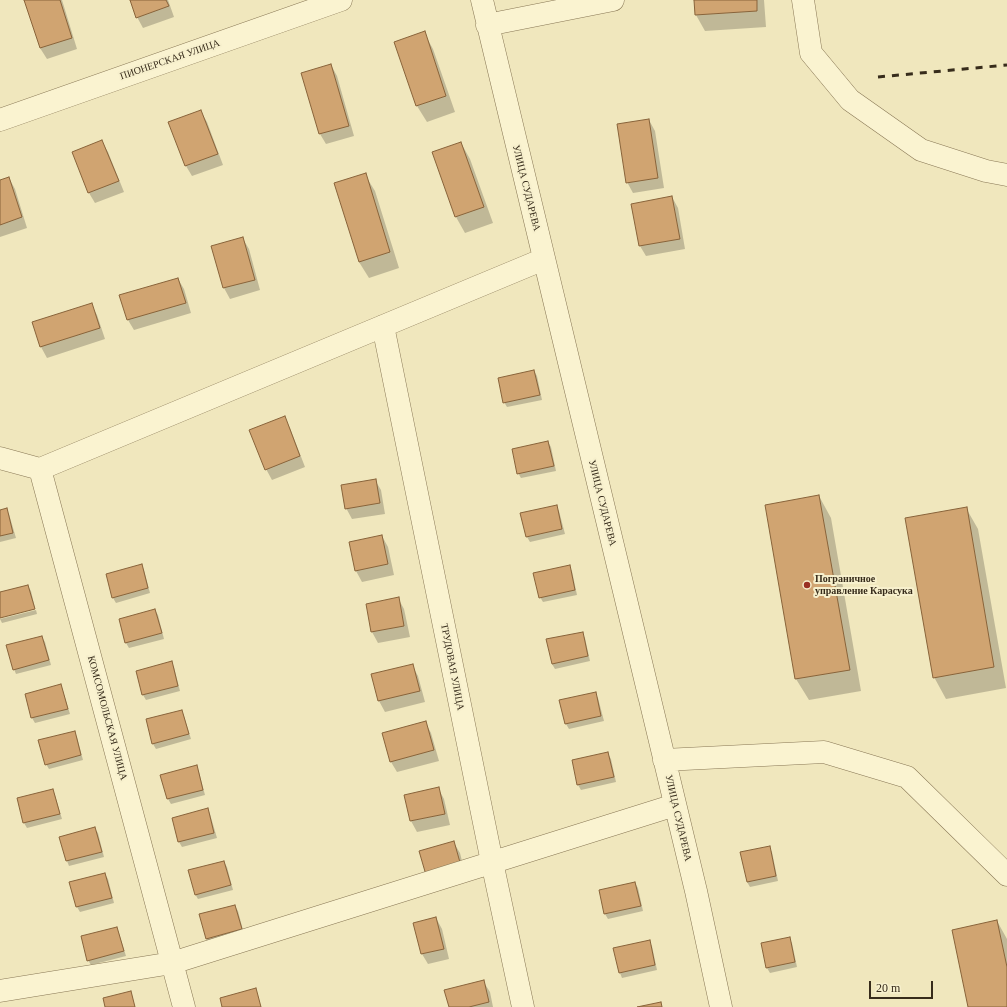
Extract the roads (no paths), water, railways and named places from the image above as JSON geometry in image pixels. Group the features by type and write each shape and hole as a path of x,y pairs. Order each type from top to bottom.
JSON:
{"street":[{"name":"ПИОНЕРСКАЯ УЛИЦА","path":"0,120 341,0"},
{"name":"УЛИЦА СУДАРЕВА","path":"482,0 696,891 721,1007"},
{"path":"487,25 613,0"},
{"path":"803,0 811,53 850,100 921,150 986,171 1007,175"},
{"path":"0,458 40,469 544,259"},
{"name":"ТРУДОВАЯ УЛИЦА","path":"383,326 523,1007"},
{"name":"КОМСОМОЛЬСКАЯ УЛИЦА","path":"40,469 184,1007"},
{"path":"664,760 824,752 907,777 1007,875"},
{"path":"0,991 172,963 675,805"}],"railway":[{"path":"878,77 1007,65"}],"place":[{"name":"Пограничное управление Карасука","path":"807,585"}]}
